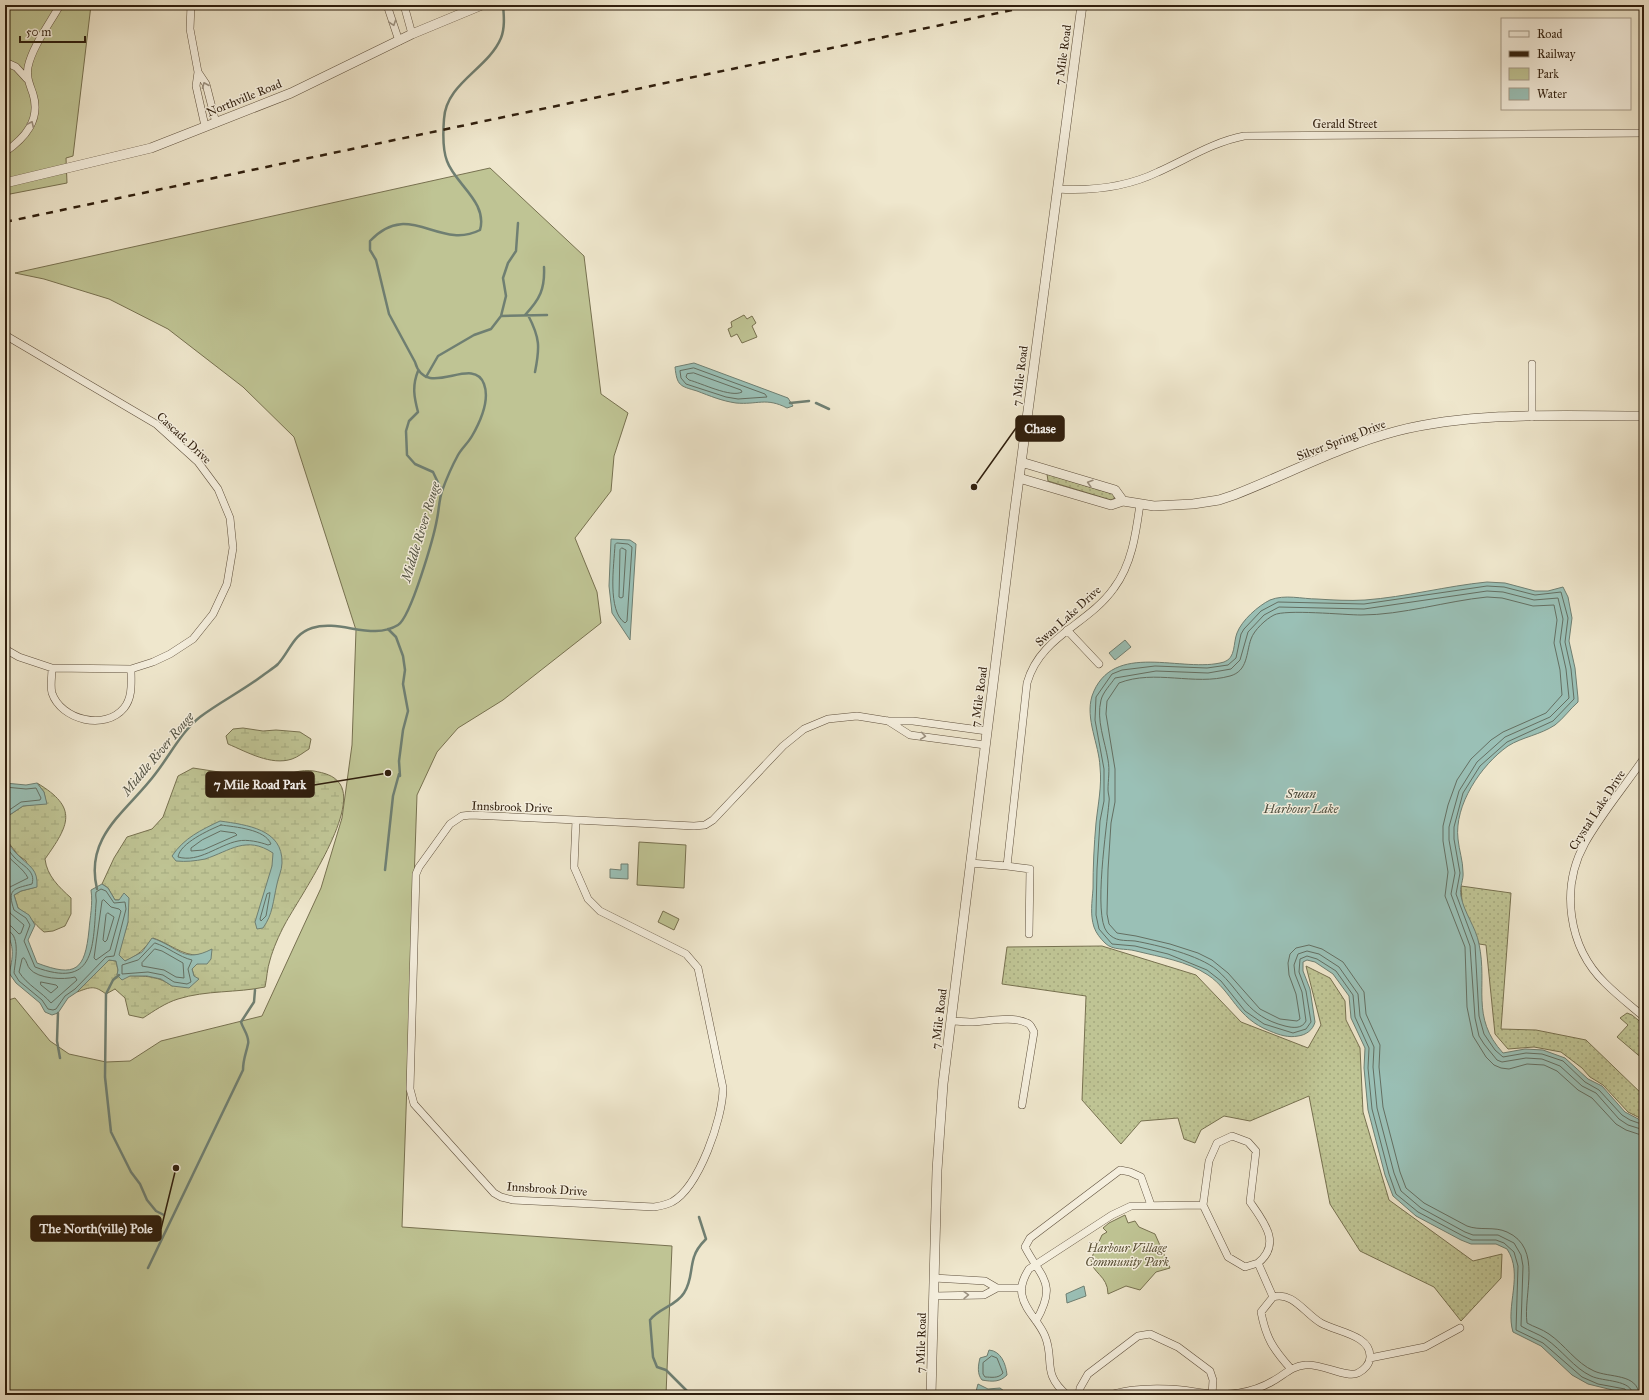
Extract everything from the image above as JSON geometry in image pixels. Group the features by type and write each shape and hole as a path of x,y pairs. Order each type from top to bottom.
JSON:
{"street":[{"path":"27,79 28,66 32,56 60,5"},
{"path":"191,5 191,36 198,72 196,86 205,126"},
{"path":"387,5 399,41"},
{"path":"404,5 412,34"},
{"name":"Northville Road","path":"5,183 151,148 291,93 412,34 482,5"},
{"name":"7 Mile Road","path":"931,1395 939,1130 970,863 1021,462 1082,5"},
{"path":"5,62 16,67 27,79 34,96 34,120 25,135 5,152"},
{"path":"198,72 206,84 216,123"},
{"name":"Gerald Street","path":"1057,189 1085,190 1138,180 1158,172 1213,144 1244,136 1644,133"},
{"name":"Cascade Drive","path":"5,335 156,424 198,462 218,489 230,518 233,548 227,584 213,614 193,639 153,662 131,669 52,668 19,657 5,649"},
{"path":"1532,364 1532,417"},
{"name":"Silver Spring Drive","path":"1019,478 1111,505 1124,501 1140,504 1175,505 1219,500 1364,441 1417,427 1478,419 1644,416"},
{"path":"1021,462 1115,490 1124,501"},
{"name":"Swan Lake Drive","path":"1007,866 1027,683 1030,672 1042,652 1100,603 1118,582 1130,554 1140,504"},
{"path":"1068,630 1099,664"},
{"path":"52,668 52,692 58,704 73,716 88,720 104,720 114,716 124,707 131,692 131,669"},
{"name":"Innsbrook Drive","path":"576,820 574,867 591,905 600,912 686,954 695,963 700,973 723,1088 723,1100 704,1164 679,1197 663,1206 513,1200 501,1197 480,1179 414,1104 410,1095 415,881 419,867 450,824 462,816 471,815 576,820 694,826 705,824 713,820 783,746 804,730 828,719 848,716 874,718 888,721 913,720 987,731"},
{"name":"Innsbrook Drive","path":"888,721 910,734 985,745"},
{"name":"Crystal Lake Drive","path":"1644,758 1586,842 1573,873 1571,898 1574,929 1586,958 1604,983 1644,1017"},
{"path":"970,863 1030,869 1029,934"},
{"path":"951,1021 971,1022 997,1020 1026,1022 1031,1026 1034,1032 1022,1105"},
{"path":"1232,1136 1248,1142 1256,1151 1250,1202 1262,1220 1269,1235 1270,1247 1265,1257 1258,1264 1245,1267 1228,1257 1203,1205 1209,1161 1217,1143 1232,1136"},
{"path":"1036,1321 1046,1300 1046,1290 1044,1278 1025,1247 1030,1238 1120,1170 1130,1172 1141,1177 1151,1205"},
{"path":"1067,1395 1058,1388 1053,1378 1048,1363 1045,1338 1026,1306 1022,1288 1024,1279 1029,1269 1036,1263 1089,1231 1112,1215 1131,1206 1203,1205"},
{"path":"1258,1264 1273,1297"},
{"path":"934,1278 984,1281 997,1288 1022,1288"},
{"path":"934,1296 984,1295 997,1288"},
{"path":"1109,1395 1125,1390 1146,1389 1170,1389 1212,1395 1251,1391 1274,1380 1291,1368 1314,1364 1346,1375 1354,1375 1363,1370 1370,1358 1370,1350 1362,1340 1321,1323 1290,1298 1282,1296 1273,1297 1261,1312 1265,1331 1277,1353 1291,1368"},
{"path":"1370,1358 1425,1347 1460,1328"},
{"path":"1078,1395 1080,1388 1088,1374 1138,1336 1150,1334 1178,1347 1210,1371 1213,1380 1212,1395"}],"green space":[{"path":"5,5 91,5 73,156 66,158 67,183 5,195"},
{"path":"490,168 584,256 601,394 628,413 614,456 611,491 575,538 597,592 601,623 503,700 458,728 437,752 417,795 402,1227 672,1246 666,1395 5,1395 5,1001 15,998 50,1041 69,1054 106,1062 130,1061 161,1041 262,1016 321,888 342,818 352,745 356,630 294,437 243,387 168,329 109,299 44,279 15,273"},
{"path":"744,315 747,319 752,316 756,323 752,326 757,337 742,343 737,334 731,337 728,329 732,327 731,322"},
{"path":"1047,474 1113,494 1115,498 1111,500 1048,481"},
{"path":"243,728 263,731 276,730 300,732 311,739 309,749 299,756 284,761 276,761 259,757 228,744 226,736 233,729"},
{"path":"193,768 278,781 290,774 300,771 314,771 332,776 340,784 344,797 341,814 335,834 325,855 278,937 269,963 265,987 189,996 160,1007 143,1018 129,1015 125,998 115,989 106,994 95,988 77,992 109,960 116,961 118,970 117,975 152,977 172,986 194,976 192,969 197,964 199,955 193,955 181,951 153,938 147,946 134,957 125,961 118,955 128,922 119,900 115,900 108,888 102,884 114,858 127,837 152,829 163,817 178,776"},
{"path":"37,783 50,792 59,801 64,809 66,818 64,827 45,859 51,876 71,898 71,914 65,926 53,931 44,932 18,908 14,895 21,891 36,887 26,861 18,855 5,838 5,818 23,806 46,803 44,792"},
{"path":"639,842 686,845 684,888 637,885"},
{"path":"1461,886 1511,893 1501,1029 1536,1030 1586,1040 1644,1096 1644,1120 1628,1112 1603,1085 1590,1077 1582,1068 1561,1052 1534,1047 1508,1049 1495,1034 1486,945 1479,944 1462,903"},
{"path":"663,911 679,919 674,930 658,922"},
{"path":"1102,946 1196,975 1241,1022 1308,1048 1321,1025 1306,966 1330,978 1345,1001 1346,1020 1360,1048 1363,1112 1389,1200 1473,1261 1502,1254 1501,1278 1461,1321 1434,1287 1360,1251 1330,1204 1309,1096 1250,1121 1224,1116 1201,1130 1195,1143 1184,1139 1178,1118 1141,1121 1121,1144 1082,1100 1086,996 1002,984 1007,947"},
{"path":"1627,1013 1632,1015 1644,1025 1644,1060 1617,1037 1628,1025 1620,1018"},
{"name":"Harbour Village Community Park","path":"1125,1215 1128,1223 1135,1221 1139,1227 1155,1234 1170,1268 1156,1272 1140,1290 1126,1286 1108,1294 1105,1282 1094,1268 1091,1259 1102,1235 1107,1232 1103,1228 1109,1223"}],"water":[{"path":"694,363 788,398 793,406 787,408 767,402 736,403 721,400 687,388 678,382 675,367"},
{"path":"611,539 630,540 636,544 630,640 612,613 609,586"},
{"name":"Swan Harbour Lake","path":"1487,582 1505,583 1535,591 1548,591 1563,587 1568,597 1572,618 1569,641 1575,668 1578,702 1555,725 1513,743 1498,754 1479,775 1471,787 1460,813 1458,839 1463,875 1461,893 1465,908 1479,944 1482,974 1483,1014 1493,1040 1503,1053 1525,1049 1543,1050 1565,1058 1588,1079 1602,1086 1625,1112 1644,1122 1644,1395 1633,1395 1588,1384 1572,1375 1541,1346 1513,1332 1511,1312 1514,1269 1512,1259 1507,1249 1496,1244 1471,1244 1461,1240 1416,1216 1393,1196 1385,1175 1368,1110 1364,1068 1365,1048 1351,1018 1349,996 1333,974 1315,962 1307,960 1303,962 1303,971 1310,989 1315,1022 1311,1030 1304,1035 1295,1037 1284,1036 1259,1026 1249,1019 1216,982 1200,970 1173,960 1108,946 1097,933 1092,918 1094,848 1100,774 1099,758 1091,723 1090,705 1092,696 1102,679 1115,668 1132,663 1150,662 1207,665 1224,662 1231,657 1234,650 1237,633 1243,623 1260,606 1276,598 1288,597 1365,600"},
{"path":"1125,640 1131,647 1115,660 1109,653"},
{"path":"5,783 26,785 37,783 44,792 47,804 23,806 5,818"},
{"path":"220,821 241,824 262,831 277,843 281,852 282,863 271,912 263,928 257,929 255,922 272,866 273,853 254,845 246,845 238,846 205,859 176,861 172,856 187,839"},
{"path":"5,838 15,852 35,872 37,887 21,891 14,895 18,908 29,915 35,925 28,940 37,963 50,968 70,970 81,962 85,954 87,944 92,905 91,890 102,884 108,888 115,900 119,900 124,893 129,898 128,922 119,955 125,961 142,952 152,938 187,954 194,955 212,949 211,959 207,964 197,964 192,969 194,976 199,979 189,988 172,986 161,979 147,976 130,976 122,980 117,975 118,970 116,961 109,960 77,992 68,998 58,1013 52,1015 45,1012 40,1003 16,983 9,973 12,946 5,933"},
{"path":"621,864 628,864 628,879 610,878 610,869 621,870"},
{"path":"1084,1286 1086,1296 1067,1303 1066,1294"},
{"path":"989,1350 1000,1355 1005,1367 1007,1375 999,1380 982,1380 979,1375 978,1367 980,1358 987,1356"},
{"path":"978,1384 988,1389 1000,1388 1004,1391 1004,1395 975,1395"}],"waterway":[{"name":"Middle River Rouge","path":"97,889 95,870 97,853 111,825 145,787 182,736 200,717 276,666 300,634 312,628 323,626 334,626 367,631 388,629 398,625 409,607 431,542 442,491 458,455 470,439 478,424 485,404 486,390 484,384 478,376 470,373 439,378 429,378 421,373 389,314 376,260 370,250 370,241 384,229 398,225 411,225 451,235 465,235 480,230 481,220 475,202 451,169 445,156 443,135 444,119 446,106 459,86 487,59 501,38 504,26 503,5"},
{"path":"501,316 506,296 503,278 508,263 516,251 518,223"},
{"path":"525,315 538,299 544,282 544,267"},
{"path":"528,315 535,330 538,343 538,356 535,372"},
{"path":"426,377 438,356 474,335 491,329 501,316 547,315"},
{"path":"418,371 414,392 418,412 409,421 406,431 407,455 415,464 433,472 442,491"},
{"path":"790,403 809,401"},
{"path":"816,403 829,409"},
{"path":"388,629 396,637 403,656 405,670 403,684 408,711 403,730 399,761 400,776"},
{"path":"385,870 393,796 399,774"},
{"path":"119,975 113,980 106,994 105,1077 111,1132 131,1172 140,1184 147,1200 156,1211 164,1215"},
{"path":"148,1268 243,1070 248,1041 241,1022 254,1002 255,990"},
{"path":"58,1013 57,1041 60,1058"},
{"path":"691,1395 666,1370 657,1367 653,1357 650,1320 677,1301 687,1288 695,1254 706,1239 699,1217"}],"railway":[{"path":"5,222 1036,5"}],"place":[{"name":"Chase","path":"974,487"},
{"name":"7 Mile Road Park","path":"388,773"},
{"name":"The North(ville) Pole","path":"176,1168"}]}
